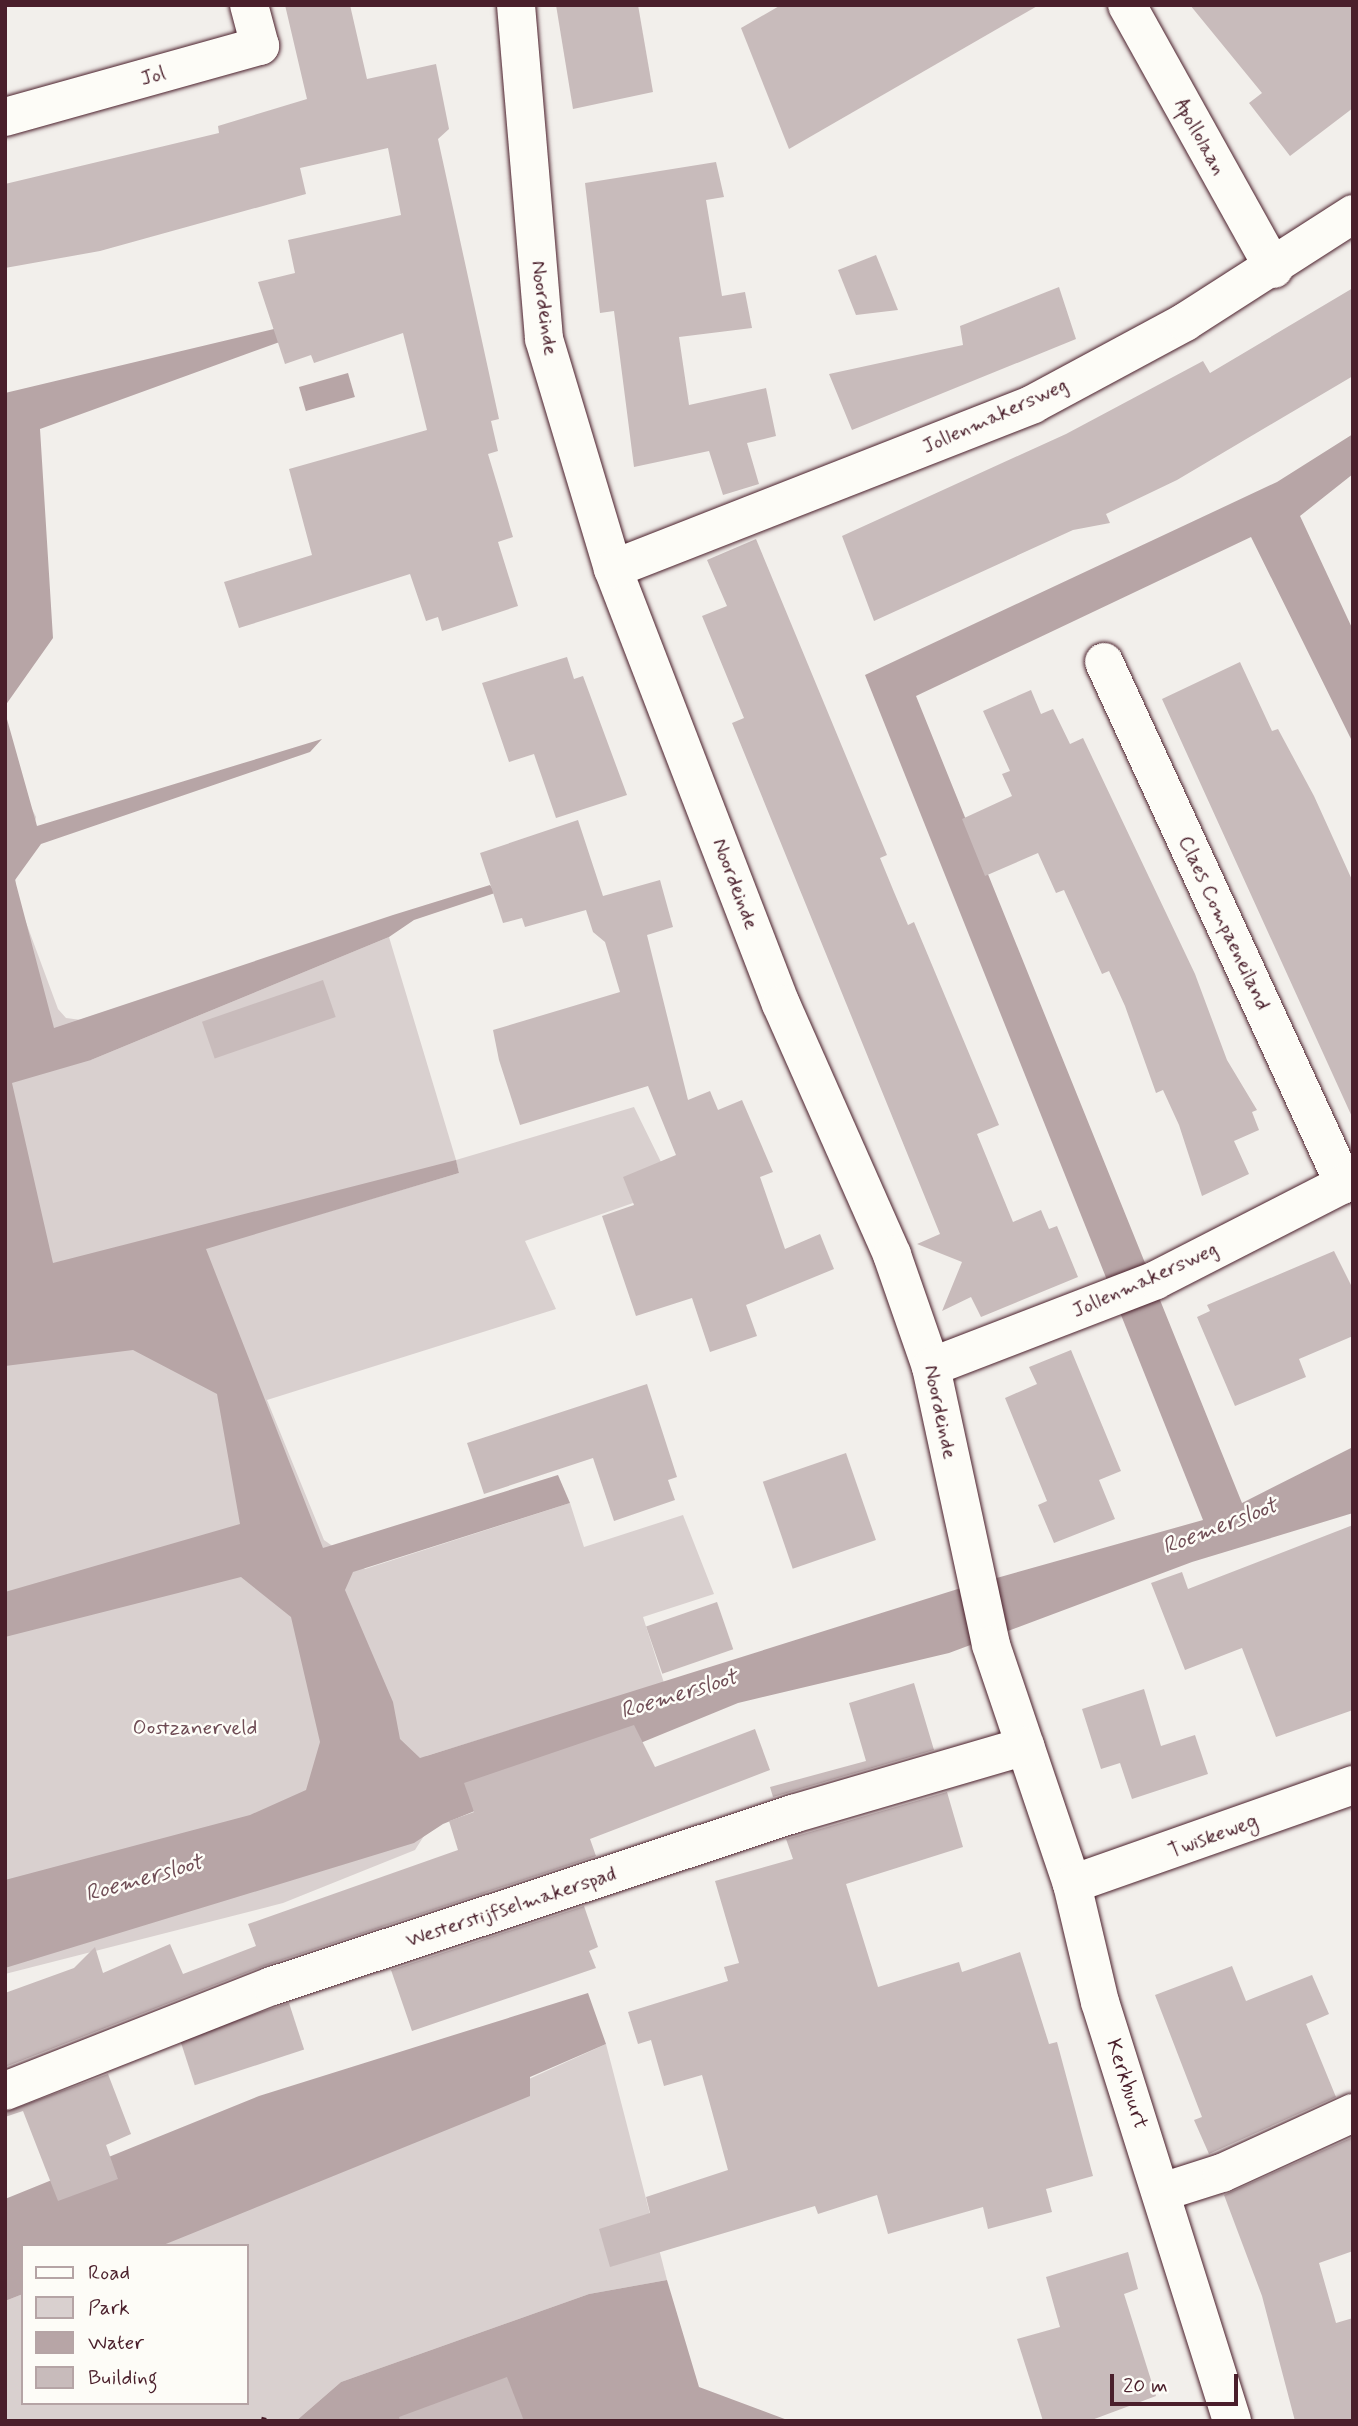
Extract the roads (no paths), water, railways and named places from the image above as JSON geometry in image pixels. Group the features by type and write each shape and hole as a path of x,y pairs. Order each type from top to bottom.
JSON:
{"street":[{"name":"Jol","path":"5,117 260,46 249,5"},
{"name":"Noordeinde","path":"516,5 544,339 613,569 932,1367 974,1577 991,1645 1025,1746"},
{"name":"Apollolaan","path":"1127,5 1274,269"},
{"name":"Jollenmakersweg","path":"613,569 1033,404 1274,269 1353,214"},
{"name":"Claes Compaeneiland","path":"1104,662 1348,1181"},
{"name":"Jollenmakersweg","path":"932,1367 1156,1280 1348,1181"},
{"name":"Kerkbuurt","path":"1025,1746 1072,1884 1100,2002 1232,2421"},
{"name":"Westerstijfselmakerspad","path":"5,2091 272,1986 793,1814 1025,1746"},
{"name":"Twiskeweg","path":"1072,1884 1353,1785"},
{"path":"1162,2192 1222,2173 1353,2113"}],"water":[{"path":"295,324 299,335 40,429 53,638 5,706 5,393"},
{"path":"348,373 355,397 306,411 299,387"},
{"name":"Roemersloot","path":"1353,434 1353,474 1300,516 1353,630 1353,743 1251,537 916,696 1242,1503 1353,1447 1353,1513 1192,1562 949,1653 738,1703 443,1824 414,1843 5,1968 5,1880 250,1815 306,1790 320,1742 291,1617 241,1577 5,1637 5,1592 240,1524 217,1394 133,1350 5,1366 5,712 37,826 322,739 310,752 41,844 15,880 54,1028 490,885 495,893 414,920 389,937 91,1060 12,1083 53,1263 456,1160 459,1173 206,1249 323,1548 558,1475 570,1503 353,1572 345,1590 393,1702 400,1739 420,1758 961,1588 1203,1520 865,675 1277,482"},
{"path":"588,1993 606,2044 530,2077 530,2096 166,2244 21,2244 21,2295 5,2301 5,2199 259,2096"},
{"path":"667,2280 699,2387 790,2421 296,2421 341,2382 589,2294"}],"park label":[{"name":"Oostzanerveld","path":"195,1728"}]}
